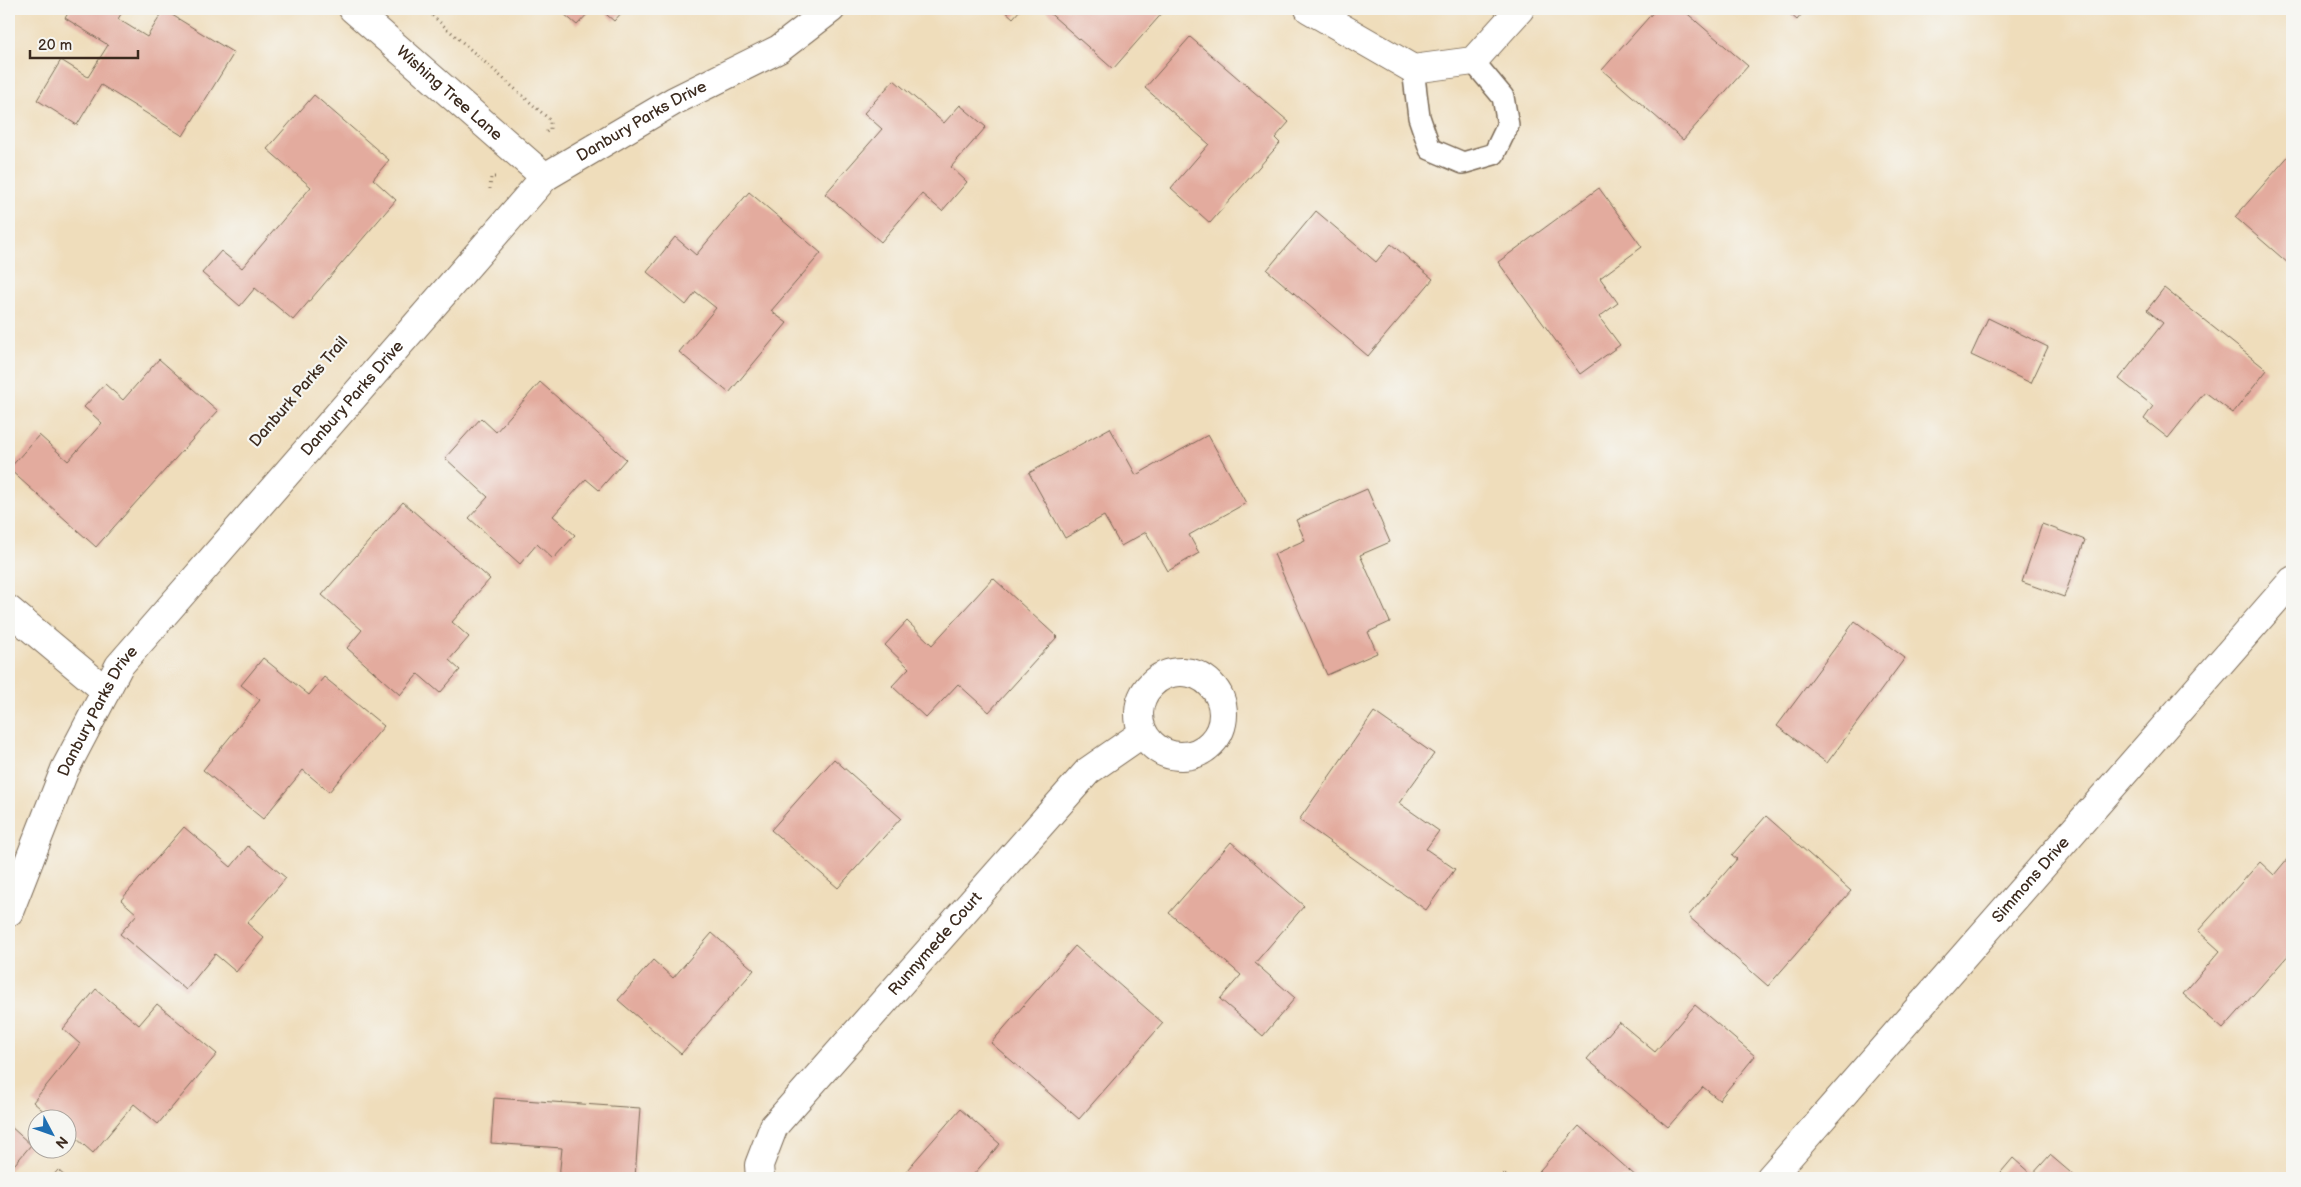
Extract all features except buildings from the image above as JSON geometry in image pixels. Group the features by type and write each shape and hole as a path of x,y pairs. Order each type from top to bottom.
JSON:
{"street":[{"name":"Wishing Tree Lane","path":"353,9 545,177"},
{"name":"Danbury Parks Drive","path":"9,912 66,769 119,666 545,177 674,101 779,48 831,9"},
{"path":"1309,9 1413,69 1473,61 1520,9"},
{"name":"Simmons Drive","path":"1770,1178 2292,581"},
{"path":"9,610 106,691"},
{"name":"Runnymede Court","path":"760,1178 759,1165 774,1126 1088,771 1143,733"}],"lane":[{"path":"1413,69 1419,117 1430,149 1462,163 1494,154 1508,124 1503,96 1473,61"}],"path":[{"path":"424,9 550,120 550,129 502,177 491,177 490,190"}]}
